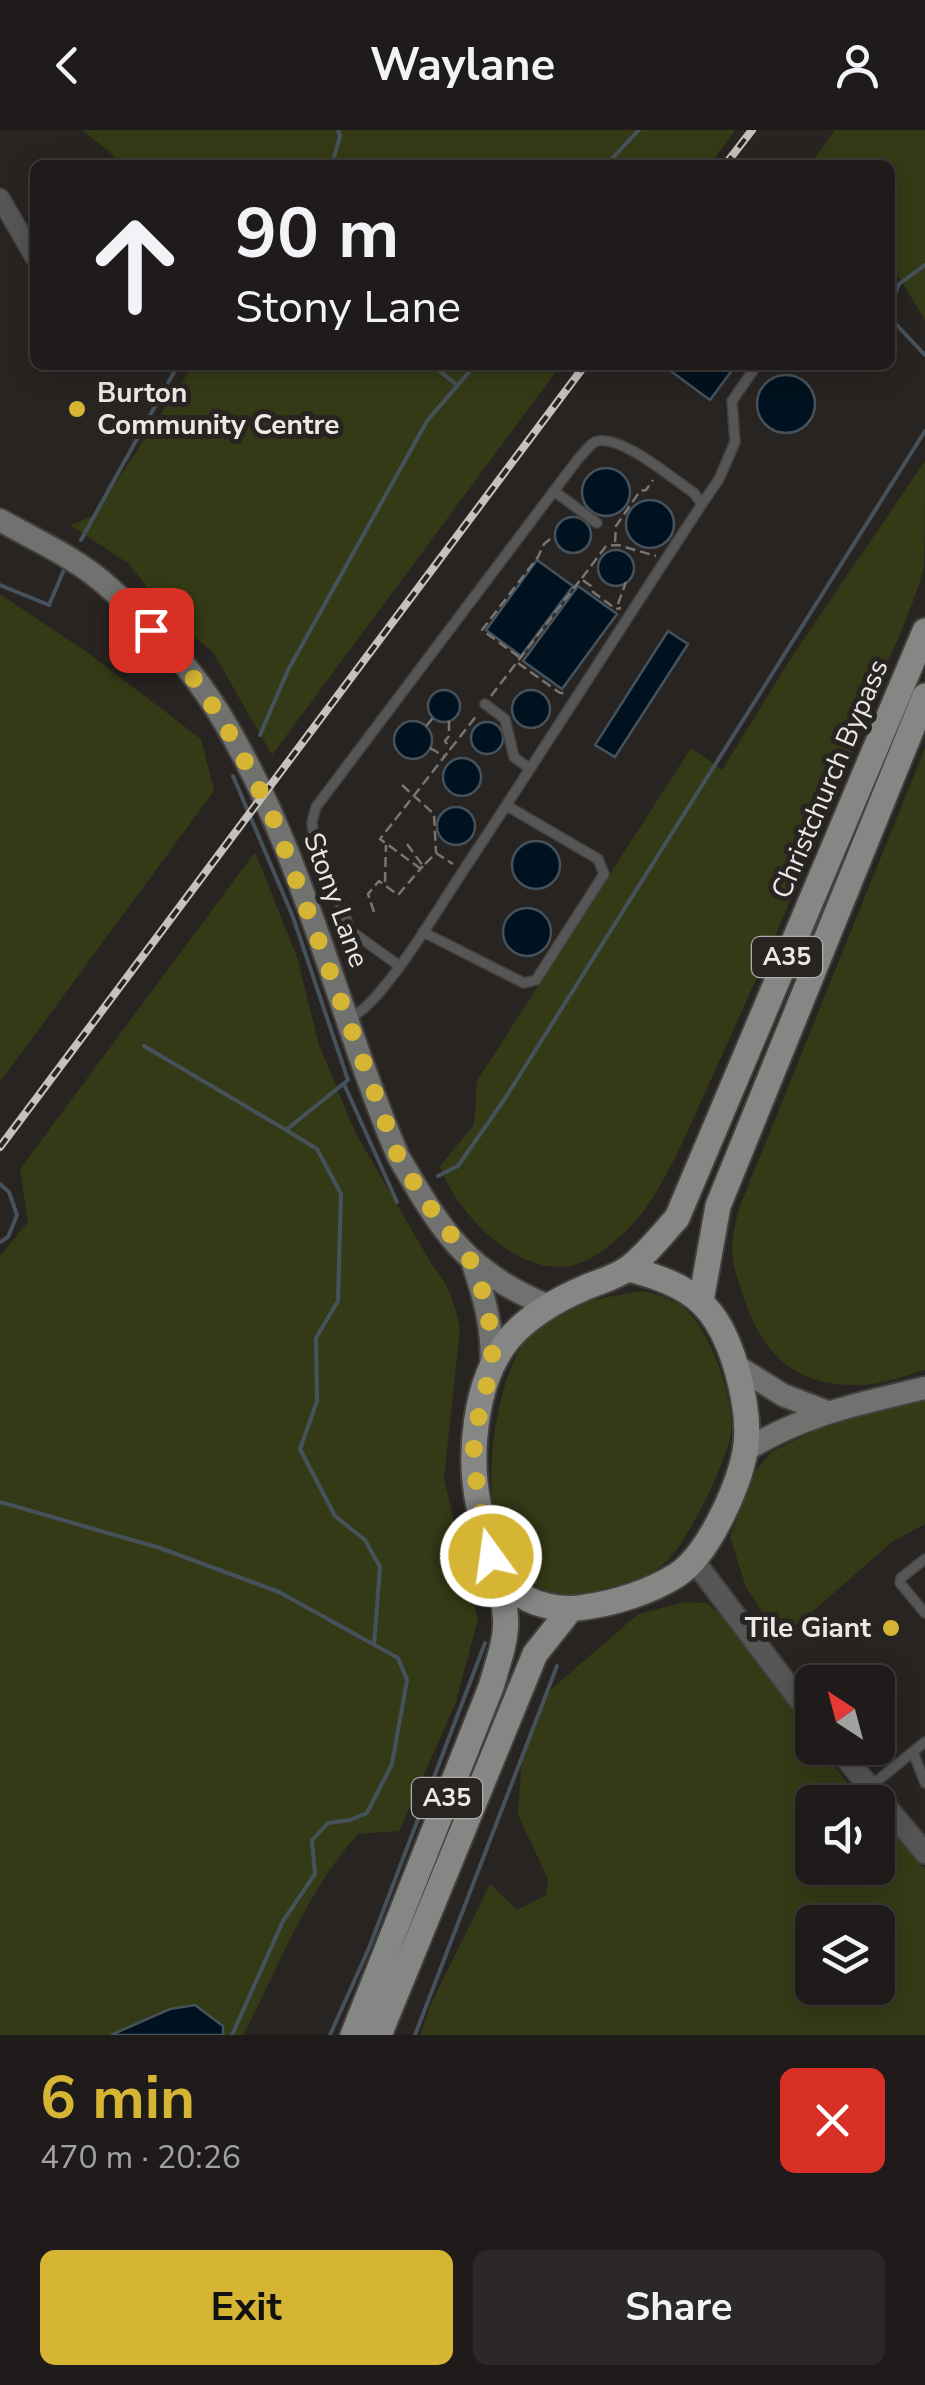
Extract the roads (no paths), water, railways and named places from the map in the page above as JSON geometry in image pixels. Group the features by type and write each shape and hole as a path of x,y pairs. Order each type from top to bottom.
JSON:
{"main road":[{"name":"Stony Lane","path":"0,520 104,583 175,653 219,712 274,820 398,1156 423,1198 473,1264 512,1291 549,1306"},
{"name":"Christchurch Bypass","path":"628,1268 677,1218 925,631"},
{"name":"Christchurch Bypass","path":"701,1301 718,1206 925,696"},
{"name":"Stony Lane","path":"473,1264 486,1302 493,1346 490,1372"},
{"path":"628,1268 674,1282 701,1301 718,1323 745,1400 746,1450 714,1531 680,1573 599,1605 570,1610 545,1605 516,1592 491,1556 478,1500 473,1439 490,1372 508,1340 549,1306 628,1268"},
{"path":"735,1365 783,1396 827,1412"},
{"path":"746,1450 784,1427 827,1412 925,1388"},
{"name":"A35","path":"353,2035 491,1687 505,1639 507,1612 491,1556"},
{"name":"A35","path":"379,2035 536,1654 570,1610"}],"street":[{"path":"0,198 30,249"},
{"path":"692,1558 795,1694"},
{"path":"851,1765 867,1785"},
{"path":"895,1817 925,1852"}],"lane":[{"path":"348,1018 362,1012 380,994 423,932 719,479 735,442 732,401 754,370"},
{"path":"398,966 351,931 314,840 312,822 316,807 594,442 610,440 624,446 694,493 702,504"},
{"path":"554,491 597,523"},
{"path":"485,704 505,719 514,757 530,770"},
{"path":"423,932 524,983 536,980 558,949 604,874 603,866 508,806"},
{"path":"925,1559 900,1583 925,1613"},
{"path":"871,1785 925,1742"},
{"path":"912,1752 925,1783"}],"water":[{"path":"673,370 732,370 710,400"},
{"path":"786,375 806,384 815,404 806,424 786,433 766,424 757,404 766,384"},
{"path":"606,468 623,475 630,492 623,509 606,516 589,509 582,492 589,475"},
{"path":"650,500 667,507 674,524 667,541 650,548 633,541 626,524 633,507"},
{"path":"573,517 586,522 591,535 586,548 573,553 560,548 555,535 560,522"},
{"path":"616,550 629,555 634,568 629,581 616,586 603,581 598,568 603,555"},
{"path":"537,560 573,586 521,656 486,630"},
{"path":"578,586 617,614 562,689 523,661"},
{"path":"668,631 688,644 615,757 595,745"},
{"path":"444,690 456,694 460,706 456,718 444,722 432,718 428,706 432,694"},
{"path":"531,690 545,695 550,709 545,723 531,728 517,723 512,709 517,695"},
{"path":"413,721 427,726 432,740 427,754 413,759 399,754 394,740 399,726"},
{"path":"487,722 499,726 503,738 499,750 487,754 475,750 471,738 475,726"},
{"path":"462,758 476,763 481,777 476,791 462,796 448,791 443,777 448,763"},
{"path":"456,807 470,812 475,826 470,840 456,845 442,840 437,826 442,812"},
{"path":"536,841 553,848 560,865 553,882 536,889 519,882 512,865 519,848"},
{"path":"527,908 544,915 551,932 544,949 527,956 510,949 503,932 510,915"},
{"path":"195,2005 223,2026 223,2035 111,2035 170,2009"}],"waterway":[{"path":"333,160 338,130"},
{"path":"611,160 639,130"},
{"path":"895,294 899,284 925,265"},
{"path":"895,323 925,355"},
{"path":"81,540 175,370"},
{"path":"438,370 458,386"},
{"path":"260,735 288,670 427,421 471,370"},
{"path":"438,1176 458,1166 506,1097 925,431"},
{"path":"0,585 49,605 66,565"},
{"path":"233,776 293,917 348,1080 286,1130 317,1149 341,1194 338,1301 316,1338 317,1401 300,1449 335,1516 365,1540 380,1567 374,1645"},
{"path":"144,1046 286,1130"},
{"path":"344,1084 397,1202"},
{"path":"0,1184 9,1192 17,1215 8,1237 0,1242"},
{"path":"0,1502 160,1548 279,1592 398,1658 407,1680 392,1764 367,1813 328,1823 312,1840 315,1874 283,1921 232,2035"},
{"path":"330,2035 369,1948 485,1643"},
{"path":"415,2035 557,1666"}],"railway":[{"path":"729,160 752,130"},
{"path":"0,1147 581,370"}],"place":[{"name":"Burton Community Centre","path":"77,409"},
{"name":"Tile Giant","path":"891,1628"}]}
